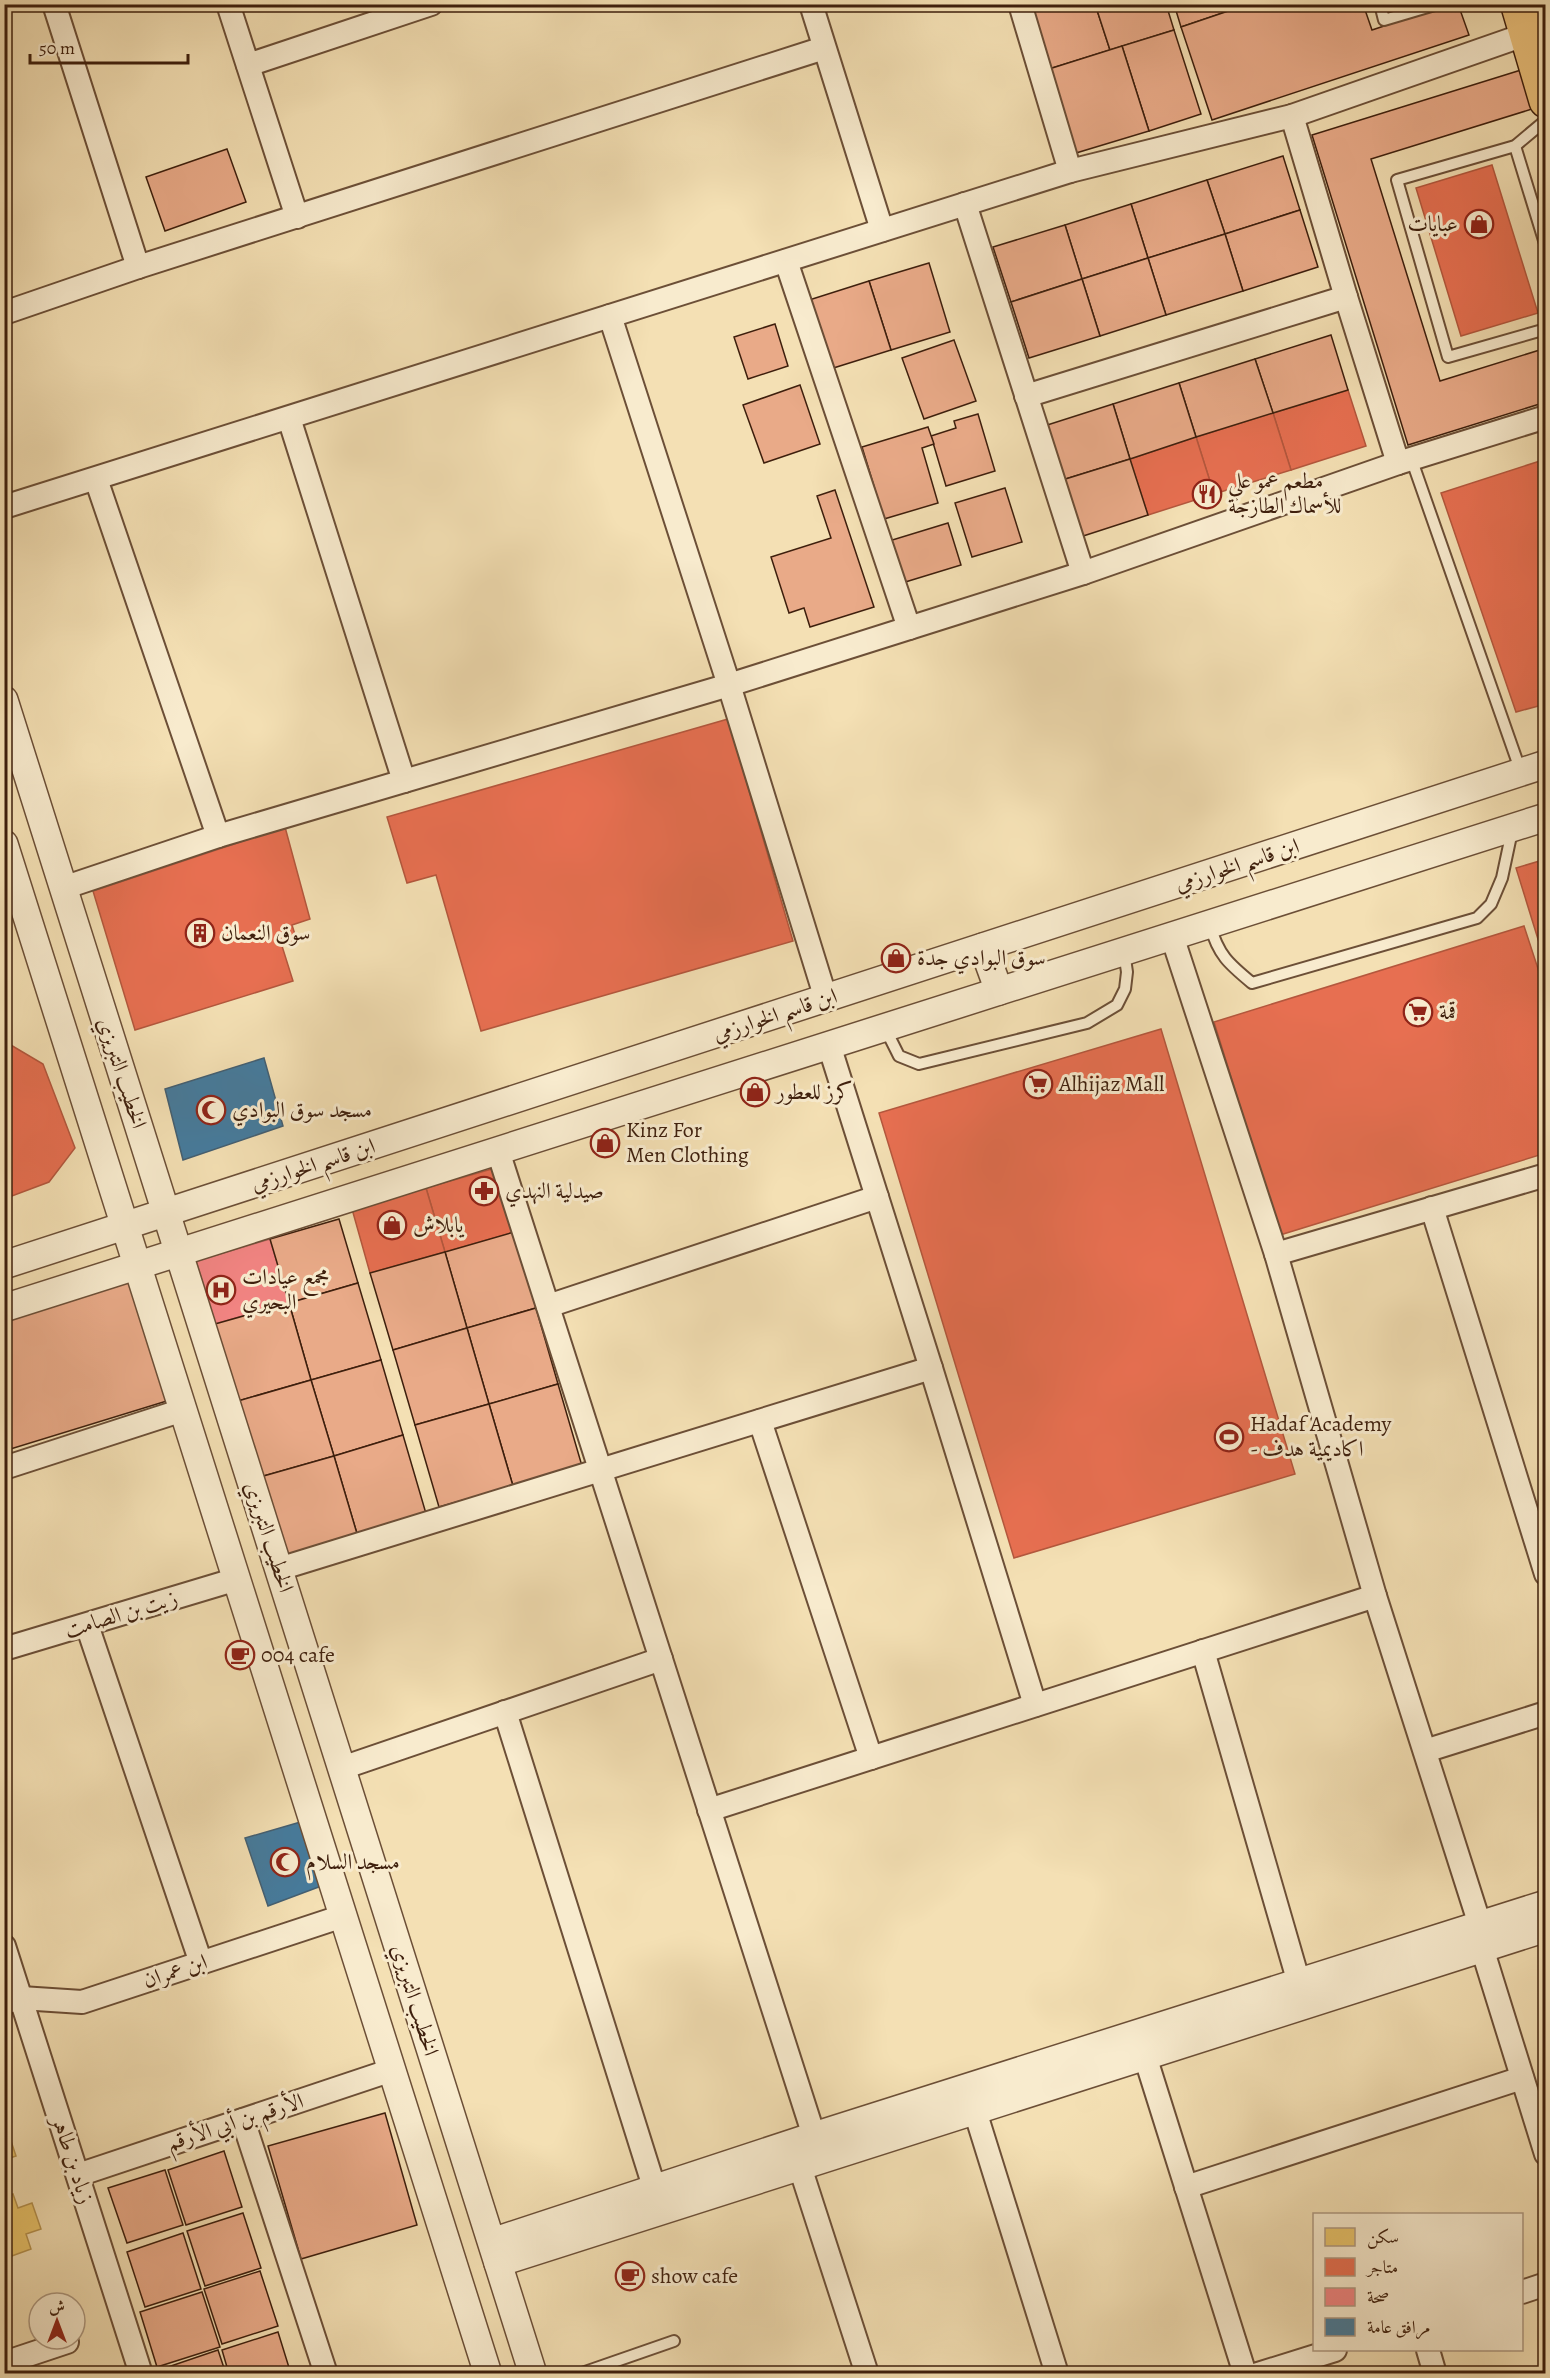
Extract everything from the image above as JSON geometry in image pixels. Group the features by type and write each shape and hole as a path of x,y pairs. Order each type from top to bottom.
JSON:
{"main road":[{"path":"1522,14 1545,101"}],"street":[{"path":"54,4 138,267"},
{"path":"228,4 297,217"},
{"path":"248,65 403,9 431,4"},
{"path":"811,4 882,230"},
{"path":"1020,4 1070,171"},
{"path":"4,507 1070,171 1292,116 1522,14"},
{"path":"4,313 138,267 824,48"},
{"path":"1292,116 1346,297 1405,460"},
{"path":"965,204 1083,573"},
{"path":"786,261 909,628"},
{"path":"1026,396 1346,297"},
{"path":"610,316 729,685 826,999"},
{"path":"63,888 218,836 729,685 1083,573 1405,460 1545,417"},
{"path":"290,418 404,781"},
{"path":"96,479 218,836"},
{"name":"الخطيب التبريزي","path":"4,700 533,2373"},
{"name":"ابن قاسم الخوارزمي","path":"4,1265 1533,768"},
{"name":"ابن قاسم الخوارزمي","path":"4,1308 1545,817"},
{"name":"الخطيب التبريزي","path":"4,844 13,903 138,1266 488,2373"},
{"path":"1172,936 1276,1254 1375,1596 1425,1751 1545,2154"},
{"path":"983,947 999,991"},
{"path":"829,1045 1035,1706"},
{"path":"498,1151 814,2136"},
{"path":"1276,1254 1545,1175"},
{"path":"548,1306 877,1197"},
{"path":"1432,1208 1545,1574"},
{"path":"279,1569 931,1368"},
{"path":"4,1468 183,1410"},
{"path":"760,1421 871,1758"},
{"name":"زيت بن الصامت","path":"4,1649 237,1579"},
{"path":"708,1810 1375,1596"},
{"path":"87,1624 201,1963"},
{"path":"1203,1651 1299,1983"},
{"path":"342,1768 661,1659"},
{"path":"505,1712 655,2190"},
{"path":"1425,1751 1545,1713"},
{"path":"495,2253 800,2167 1145,2056 1481,1936 1545,1904"},
{"name":"ابن عمران","path":"13,2001 82,2002 343,1916"},
{"path":"495,2253 655,2190 814,2136 1299,1983 1481,1936 1545,1928"},
{"name":"زياد بن طاهر","path":"4,1946 13,2001 78,2175 141,2373"},
{"path":"1145,2056 1245,2373"},
{"name":"الأرقم بن أبي الأرقم","path":"78,2175 392,2070"},
{"path":"1186,2187 1522,2078"},
{"path":"975,2111 1057,2373"},
{"path":"243,2120 326,2373"},
{"path":"800,2167 867,2373"},
{"path":"1523,2291 1545,2284"},
{"path":"4,2363 40,2351"},
{"path":"1258,2373 1329,2351"},
{"path":"1429,2351 1435,2373"}],"lane":[{"path":"1380,4 1384,20 1438,4"},
{"path":"1545,120 1515,146 1397,180 1448,357 1545,329"},
{"path":"1515,146 1545,247"},
{"path":"1405,460 1533,768"},
{"path":"1210,924 1215,944 1228,964 1252,983 1477,918 1491,904 1502,878 1512,828"},
{"path":"885,1028 899,1056 919,1064 1087,1023 1117,1005 1125,989 1127,972 1124,951"},
{"path":"579,2373 674,2341"}],"building: سكن":[{"path":"7,2129 16,2156 4,2160 4,2130"},
{"path":"13,2194 18,2208 32,2203 41,2229 26,2234 31,2249 9,2257 4,2244 4,2197"}],"building: متاجر":[{"path":"1492,165 1538,313 1461,336 1416,188"},
{"path":"1348,390 1366,446 1291,470 1273,413"},
{"path":"1273,413 1291,470 1214,494 1196,437"},
{"path":"1196,437 1214,494 1148,515 1130,459"},
{"path":"1546,459 1546,704 1516,712 1441,493"},
{"path":"728,719 793,941 481,1031 436,875 407,883 387,817"},
{"name":"سوق النعمان","path":"285,827 310,919 292,925 297,941 282,946 293,981 135,1030 93,891"},
{"path":"1546,859 1546,965 1516,868"},
{"path":"1524,926 1546,993 1546,1153 1280,1235 1214,1022"},
{"path":"1161,1029 1295,1474 1014,1558 879,1113"},
{"path":"4,1041 43,1064 75,1148 49,1182 4,1199"},
{"path":"495,1168 514,1232 445,1252 426,1188"},
{"path":"426,1188 445,1252 370,1273 352,1209"}],"building: صحة":[{"path":"270,1239 289,1303 215,1324 196,1261"}],"building: مرافق عامة":[{"path":"264,1058 283,1126 183,1160 165,1089"},
{"name":"مسجد السلام","path":"304,1821 324,1885 268,1906 245,1838"}],"building: أخرى":[{"path":"1028,4 1095,4 1110,50 1049,69"},
{"path":"1095,4 1166,4 1174,30 1110,50"},
{"path":"1174,4 1249,4 1181,27"},
{"path":"1249,4 1363,4 1372,30 1450,4 1458,4 1469,35 1212,120 1181,27"},
{"path":"1390,4 1407,4 1391,9"},
{"path":"1174,30 1201,114 1149,131 1122,46"},
{"path":"1122,46 1149,131 1076,153 1049,69"},
{"path":"1521,70 1532,109 1371,159 1440,381 1546,348 1546,402 1408,445 1312,135"},
{"path":"227,149 246,202 165,231 146,177"},
{"path":"1283,156 1300,210 1225,234 1207,180"},
{"path":"1207,180 1225,234 1148,258 1131,204"},
{"path":"1131,204 1148,258 1082,279 1065,225"},
{"path":"1300,210 1318,267 1243,291 1225,234"},
{"path":"1065,225 1082,279 1011,302 993,247"},
{"path":"1225,234 1243,291 1166,315 1148,258"},
{"path":"1148,258 1166,315 1100,336 1082,279"},
{"path":"929,263 950,332 891,350 869,281"},
{"path":"1082,279 1100,336 1029,358 1011,302"},
{"path":"869,281 891,350 827,370 806,301"},
{"path":"775,324 788,366 748,379 734,337"},
{"path":"1331,335 1348,390 1273,413 1255,359"},
{"path":"954,340 976,401 924,419 902,358"},
{"path":"1255,359 1273,413 1196,437 1179,383"},
{"path":"1179,383 1196,437 1130,459 1113,404"},
{"path":"800,385 820,444 764,463 743,405"},
{"path":"1113,404 1130,459 1059,481 1041,427"},
{"path":"978,414 995,471 946,486 931,436 956,428 954,421"},
{"path":"928,427 934,444 922,448 938,503 884,519 862,447"},
{"path":"1130,459 1148,515 1077,538 1059,481"},
{"path":"1005,488 1022,542 972,557 955,503"},
{"path":"835,490 874,607 810,627 804,608 789,613 771,557 831,538 817,496"},
{"path":"948,523 961,565 902,583 889,541"},
{"path":"339,1219 358,1283 289,1303 270,1239"},
{"path":"514,1232 536,1308 467,1328 445,1252"},
{"path":"445,1252 467,1328 393,1350 370,1273"},
{"path":"130,1280 170,1400 4,1451 4,1316"},
{"path":"358,1283 381,1360 311,1380 289,1303"},
{"path":"289,1303 311,1380 238,1401 215,1324"},
{"path":"536,1308 558,1384 489,1404 467,1328"},
{"path":"467,1328 489,1404 415,1425 393,1350"},
{"path":"381,1360 403,1435 334,1456 311,1380"},
{"path":"311,1380 334,1456 260,1477 238,1401"},
{"path":"558,1384 582,1466 513,1486 489,1404"},
{"path":"489,1404 513,1486 439,1507 415,1425"},
{"path":"403,1435 427,1517 358,1537 334,1456"},
{"path":"334,1456 358,1537 284,1559 260,1477"},
{"path":"385,2113 417,2225 301,2259 268,2146"},
{"path":"224,2151 242,2207 186,2225 168,2170"},
{"path":"165,2170 183,2225 127,2243 108,2188"},
{"path":"243,2213 261,2268 205,2286 187,2231"},
{"path":"183,2233 201,2289 145,2307 127,2252"},
{"path":"260,2271 278,2326 222,2344 204,2289"},
{"path":"202,2292 220,2347 157,2367 140,2312"},
{"path":"278,2332 291,2374 229,2374 222,2350"},
{"path":"218,2350 226,2374 163,2374 162,2369"}],"place":[{"name":"عبايات","path":"1479,224"},
{"name":"مطعم عمو علي للأسماك الطازجة","path":"1207,494"},
{"name":"سوق النعمان","path":"200,933"},
{"name":"سوق البوادي جدة","path":"896,958"},
{"name":"قمة","path":"1418,1012"},
{"name":"Alhijaz Mall","path":"1038,1084"},
{"name":"كرز للعطور","path":"755,1092"},
{"name":"مسجد سوق البوادي","path":"211,1110"},
{"name":"Kinz For Men Clothing","path":"605,1143"},
{"name":"صيدلية النهدي","path":"484,1191"},
{"name":"يابلاش","path":"392,1225"},
{"name":"مجمع عيادات البحيري","path":"221,1290"},
{"name":"Hadaf Academy - اكاديمية هدف","path":"1229,1437"},
{"name":"004 cafe","path":"240,1655"},
{"name":"مسجد السلام","path":"285,1862"},
{"name":"show cafe","path":"630,2276"}]}
